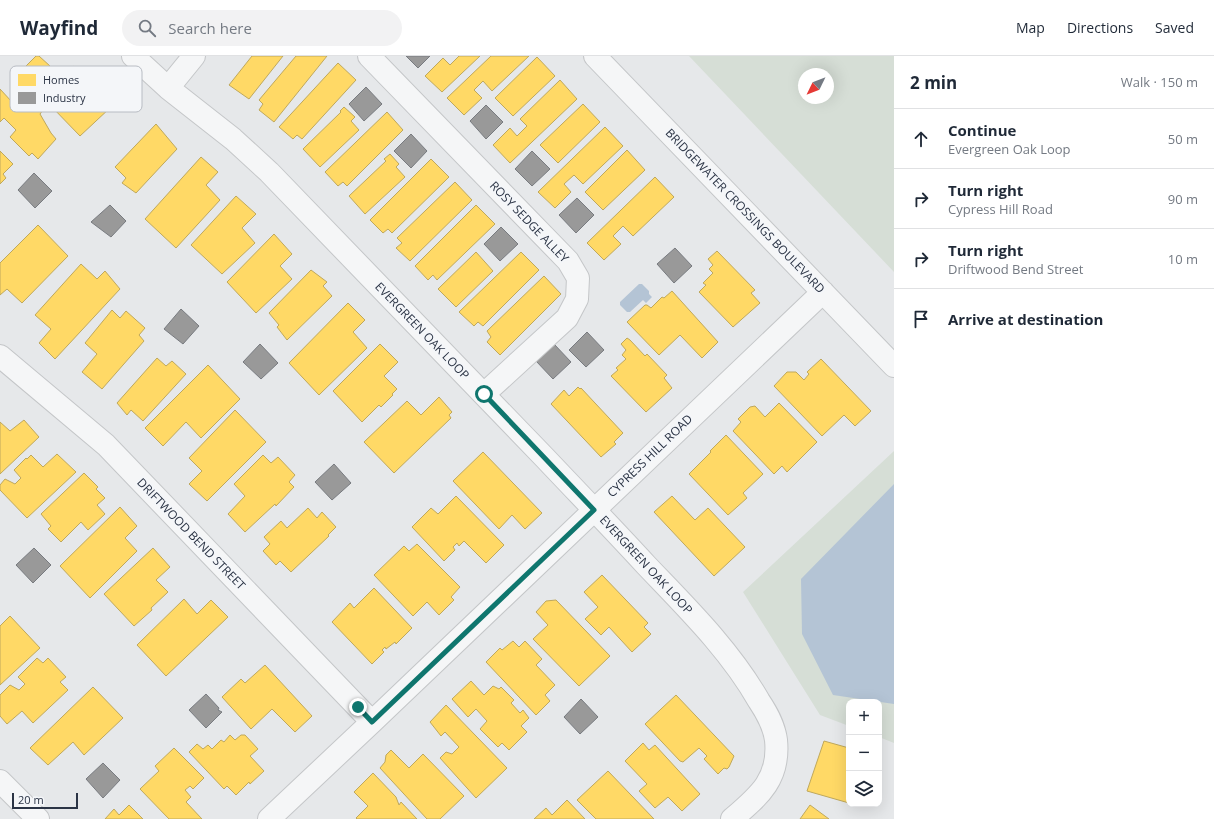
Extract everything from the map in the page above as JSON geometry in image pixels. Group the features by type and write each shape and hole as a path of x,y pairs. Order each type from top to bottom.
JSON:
{"street":[{"name":"EVERGREEN OAK LOOP","path":"133,56 168,88 232,139 269,172 484,394 704,626 736,666 755,693 771,721 776,740 776,762 768,785 754,800 732,819"},
{"path":"168,88 194,56"},
{"name":"ROSY SEDGE ALLEY","path":"369,56 568,261 578,278 577,299 567,318 484,394"},
{"name":"BRIDGEWATER CROSSINGS BOULEVARD","path":"595,56 894,366"},
{"name":"CYPRESS HILL ROAD","path":"269,819 823,292"},
{"name":"DRIFTWOOD BEND STREET","path":"0,356 106,445 372,722"},
{"path":"0,781 38,819"}],"shaded area":[{"path":"689,56 894,56 894,272"},
{"path":"894,451 894,743 882,738 882,699 846,699 846,725 820,715 743,592"}],"water":[{"path":"639,284 642,284 649,291 649,294 652,297 646,303 643,300 630,312 627,312 620,305 620,302"},
{"path":"894,484 894,704 882,702 882,699 860,699 833,695 802,634 801,579"}],"building: Homes":[{"path":"36,56 39,56 50,66 26,66"},
{"path":"252,56 283,56 249,99 229,85"},
{"path":"296,56 327,56 274,122 259,110 263,104 259,100"},
{"path":"459,56 480,56 442,92 425,76 443,58 450,65"},
{"path":"491,56 529,56 492,91 483,81 474,90 482,98 464,115 447,98"},
{"path":"537,57 555,76 513,116 495,98"},
{"path":"338,63 356,80 302,139 297,135 293,139 279,127"},
{"path":"560,80 577,99 510,163 493,145 510,128 517,136 527,126 520,119"},
{"path":"0,89 10,100 10,112 42,112 40,114 56,139 38,159 32,153 29,156 10,137 16,130 4,118 0,122"},
{"path":"583,104 600,122 558,163 540,145"},
{"path":"344,107 355,117 351,121 359,130 320,167 303,149 341,112 340,111"},
{"path":"57,112 106,112 80,136"},
{"path":"387,112 403,130 347,186 343,182 338,186 325,172"},
{"path":"156,124 177,149 136,193 122,183 126,178 115,167"},
{"path":"605,127 623,146 583,184 574,175 564,184 571,192 555,208 538,192"},
{"path":"627,150 645,170 603,210 585,192"},
{"path":"0,151 13,164 3,174 6,178 0,184"},
{"path":"390,154 399,164 396,167 405,177 365,214 349,196 386,161 384,159"},
{"path":"201,157 218,172 206,185 220,200 176,248 145,219"},
{"path":"431,159 449,177 392,233 388,229 383,233 370,220"},
{"path":"655,177 674,197 633,236 623,226 613,236 621,244 604,260 587,243"},
{"path":"455,182 472,200 410,261 396,248 402,243 397,238"},
{"path":"236,196 256,214 242,228 255,243 222,274 191,245"},
{"path":"476,205 495,224 437,280 433,275 428,280 415,266"},
{"path":"38,225 68,256 22,303 7,289 0,295 0,263"},
{"path":"274,234 292,254 280,266 292,279 256,313 227,282"},
{"path":"717,251 755,290 751,293 760,303 733,327 699,292 706,285 703,283 713,273 709,269 713,265 708,259"},
{"path":"476,252 493,271 456,307 438,289"},
{"path":"521,252 539,270 483,326 478,322 474,326 459,312"},
{"path":"81,264 97,279 105,271 120,289 55,359 39,343 51,329 35,315"},
{"path":"311,270 327,282 323,286 332,296 287,340 277,327 279,325 269,313"},
{"path":"544,276 561,294 500,355 487,342 491,337 487,331"},
{"path":"672,291 718,342 702,358 680,335 659,355 627,322 645,305 651,308 662,297 664,298"},
{"path":"348,303 365,320 353,332 367,348 319,395 289,363"},
{"path":"112,310 120,318 126,311 145,328 139,335 144,341 102,389 82,372 97,354 85,343"},
{"path":"627,338 645,356 647,354 667,375 664,378 672,388 646,412 611,376 618,370 616,368 626,359 622,355 626,350 621,344"},
{"path":"380,344 398,362 384,376 397,389 381,407 379,405 362,422 333,391"},
{"path":"157,358 166,366 172,361 186,374 143,421 131,410 127,415 117,403"},
{"path":"821,359 871,411 855,426 844,415 822,436 774,386 787,372 796,372 804,380 809,374 807,372"},
{"path":"208,365 240,399 201,438 186,422 163,446 145,428"},
{"path":"578,387 580,389 581,388 623,433 614,442 616,444 601,457 551,404 564,390 569,396"},
{"path":"439,397 452,412 449,415 451,418 394,473 364,442 407,401 421,415"},
{"path":"779,403 817,442 787,472 782,466 774,474 733,431 741,422 738,419 750,407 755,406 765,417"},
{"path":"235,410 266,442 207,501 189,484 202,471 189,458"},
{"path":"24,420 39,437 0,474 0,422 10,431"},
{"path":"726,435 763,474 743,493 747,498 728,515 689,474"},
{"path":"483,452 542,513 525,529 512,515 499,529 453,481"},
{"path":"57,454 76,472 27,518 0,490 0,485 5,479 15,484 21,478 14,470 31,455 43,467"},
{"path":"263,455 271,463 278,457 295,475 289,482 294,487 276,506 275,504 245,532 228,514 245,496 234,484"},
{"path":"84,473 98,487 96,489 105,498 97,505 105,514 88,530 81,522 61,542 48,529 51,526 41,514"},
{"path":"456,496 504,545 486,563 464,541 459,546 457,543 453,547 455,550 444,561 412,527 431,508 438,514"},
{"path":"672,496 695,520 708,508 745,547 714,576 654,512"},
{"path":"120,507 137,526 125,538 137,551 90,598 60,566"},
{"path":"308,508 317,518 322,512 336,527 328,535 329,536 291,572 280,561 276,565 263,551 270,544 264,537 281,521 287,528"},
{"path":"417,544 460,587 451,597 454,600 439,615 427,602 413,616 374,575 404,546 409,551"},
{"path":"153,548 170,567 156,580 168,592 151,608 152,610 134,626 104,594"},
{"path":"602,575 648,623 644,627 651,634 632,652 609,627 601,635 585,619 598,607 584,592"},
{"path":"374,588 412,628 396,644 395,642 386,649 385,647 382,650 384,652 372,664 332,622 350,603 354,608"},
{"path":"184,599 197,614 211,600 228,617 166,676 137,645"},
{"path":"556,600 610,656 579,686 533,639 548,625 536,612 546,601"},
{"path":"10,616 40,648 0,685 0,626"},
{"path":"513,641 519,647 525,641 542,659 536,665 555,685 545,695 550,701 536,715 486,662 500,648 502,650"},
{"path":"37,658 43,663 48,658 66,677 60,682 68,690 33,723 22,711 7,724 0,716 0,695 10,685 19,690 25,684 18,677"},
{"path":"265,665 312,716 295,732 272,709 251,729 222,697 241,679 245,683"},
{"path":"471,681 484,695 493,686 499,689 501,687 514,700 511,703 520,713 523,710 529,718 521,726 527,732 509,750 502,743 498,747 480,729 487,721 476,709 468,717 452,699"},
{"path":"93,687 123,718 84,755 73,742 48,765 30,748"},
{"path":"676,695 734,756 727,769 724,768 718,774 704,759 707,756 699,748 683,762 680,761 645,724"},
{"path":"446,705 507,768 476,798 440,758 446,752 452,754 459,747 445,732 441,736 430,722"},
{"path":"230,735 235,740 241,735 245,735 258,749 250,756 264,771 250,784 249,782 236,795 227,786 224,789 189,752 197,744 203,749 208,745 212,749 221,740 224,742"},
{"path":"824,741 846,747 846,802 807,791"},
{"path":"643,743 649,750 655,745 700,794 682,811 668,797 655,808 639,791 647,784 625,761"},
{"path":"174,748 204,778 193,789 190,786 185,790 191,797 186,802 202,819 169,819 140,789 159,771 155,766"},
{"path":"391,750 409,768 423,754 464,796 440,819 427,819 380,768 385,762 386,755"},
{"path":"608,771 654,819 596,819 577,800"},
{"path":"373,773 396,797 399,805 401,802 417,819 356,818 368,806 354,792"},
{"path":"567,800 585,819 534,819 546,808 552,815"},
{"path":"129,805 143,819 105,819 114,809 119,815"},
{"path":"810,805 829,819 800,819"}],"building: Industry":[{"path":"406,56 430,56 418,68"},
{"path":"366,87 382,104 364,121 349,104"},
{"path":"486,105 503,122 486,139 470,121"},
{"path":"411,134 427,151 411,168 394,151"},
{"path":"532,151 550,169 532,186 515,169"},
{"path":"34,173 52,191 35,208 18,190"},
{"path":"577,198 594,215 576,233 559,215"},
{"path":"110,205 126,221 111,237 91,222"},
{"path":"501,227 518,244 500,261 484,244"},
{"path":"675,248 692,266 674,283 657,264"},
{"path":"181,309 199,326 183,344 164,329"},
{"path":"587,332 604,350 586,367 569,350"},
{"path":"260,344 278,363 261,379 243,362"},
{"path":"554,344 571,362 553,379 536,361"},
{"path":"334,464 351,483 332,500 315,482"},
{"path":"34,548 51,565 33,583 16,565"},
{"path":"206,694 219,708 218,710 222,712 206,728 189,710"},
{"path":"581,699 598,717 580,734 564,717"},
{"path":"103,763 120,780 103,798 86,779"}],"route":[{"path":"358,707 372,722 594,510 484,394"}]}
